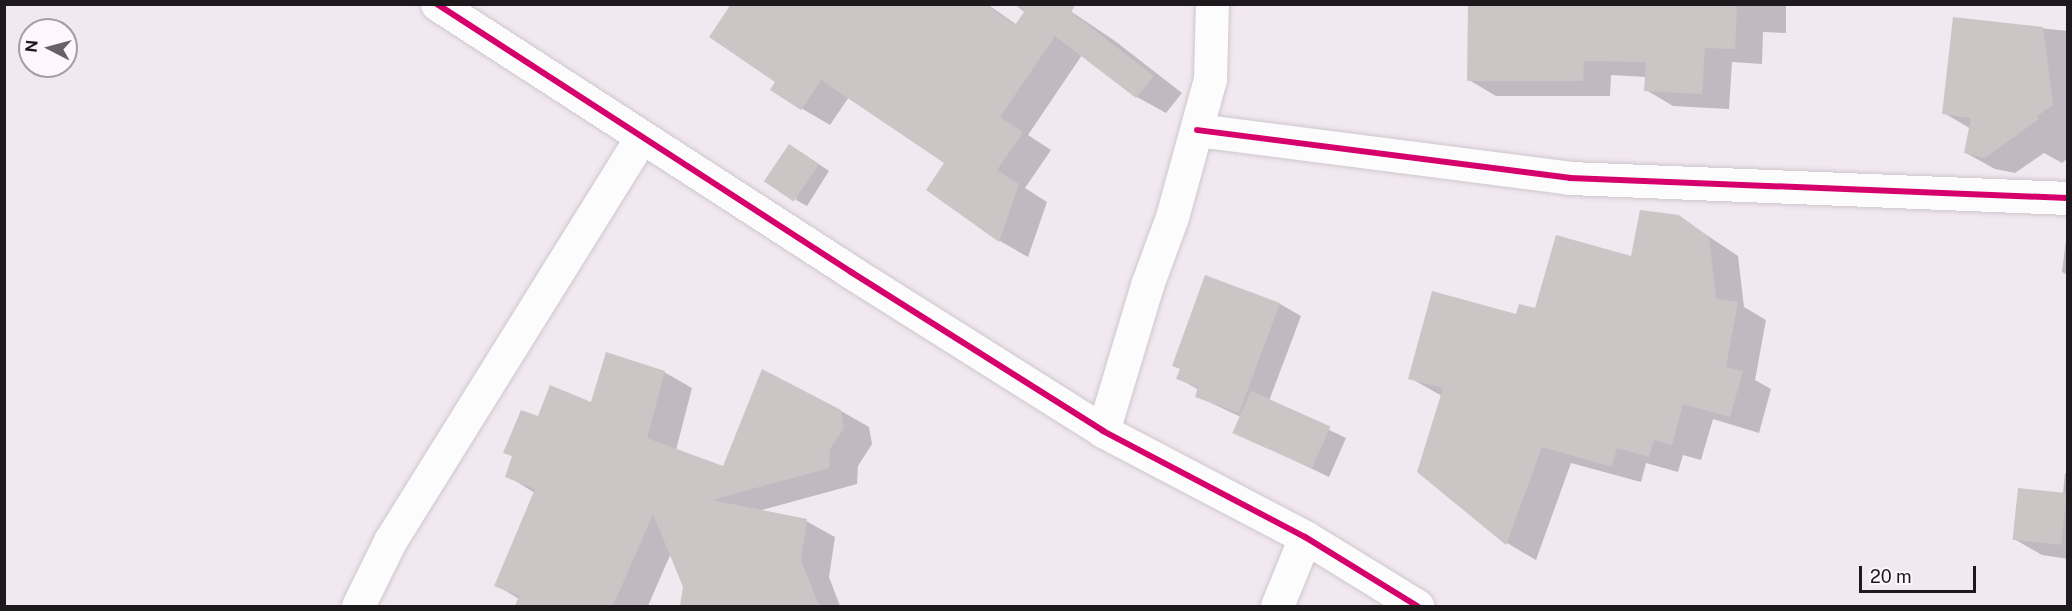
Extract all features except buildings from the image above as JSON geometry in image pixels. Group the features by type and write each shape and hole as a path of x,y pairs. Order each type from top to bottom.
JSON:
{"street":[{"path":"437,4 640,137 1103,431 1305,537 1417,606"},
{"path":"1103,431 1147,285 1172,217 1197,130 1210,79 1212,4"},
{"path":"1197,130 1570,178 2067,198"},
{"path":"358,606 390,541 640,137"},
{"path":"1278,606 1305,537"}],"cycle path":[{"path":"437,4 851,272 1103,431 1305,537 1417,606"},
{"path":"1197,130 1570,178 2068,198"}]}
